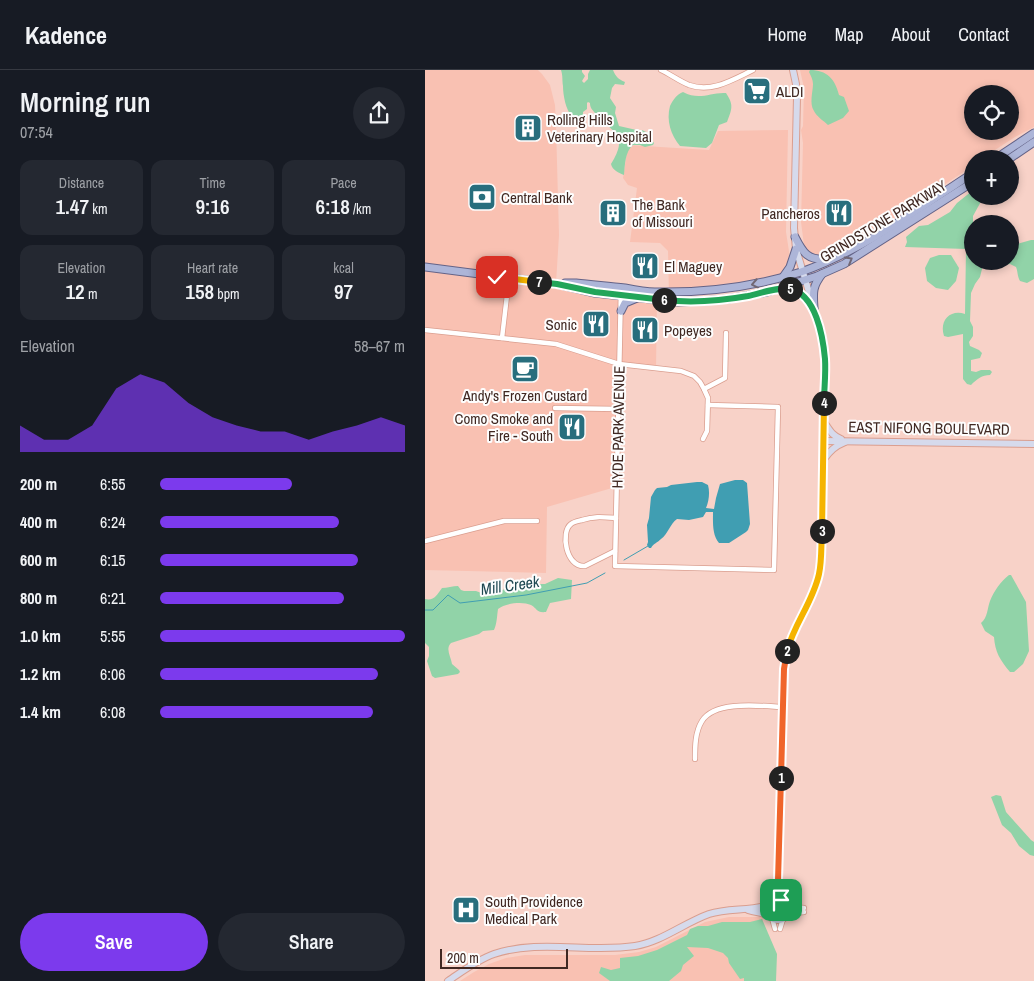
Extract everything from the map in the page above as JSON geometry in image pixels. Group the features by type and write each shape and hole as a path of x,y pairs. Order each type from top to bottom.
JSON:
{"main road":[{"path":"1008,150 1034,133"},
{"path":"1019,152 1034,142"},
{"name":"GRINDSTONE PARKWAY","path":"802,271 868,241 964,179"},
{"name":"GRINDSTONE PARKWAY","path":"805,280 844,264 964,188"},
{"path":"795,237 803,252 808,256 815,259 833,258"},
{"path":"783,277 790,266 796,249"},
{"path":"425,267 557,284 595,292 707,291 767,281 802,271"},
{"path":"813,309 813,291 823,273"},
{"path":"621,291 639,297 678,302 702,301 749,296 805,280"},
{"path":"779,288 795,290 801,293 813,309"},
{"path":"621,310 628,301 639,297"}],"street":[{"path":"661,70 688,84 703,88 720,85 753,70"},
{"path":"778,880 785,903 785,916 777,929 768,911 778,880 784,669 790,640 814,591 819,574 824,440 825,360 821,335 796,249 794,228 797,97 793,70"},
{"path":"502,338 509,278"},
{"name":"HYDE PARK AVENUE","path":"621,291 615,566 774,570 778,407 708,405"},
{"path":"425,330 557,344 619,364 681,370 694,376 705,388 708,398 707,431 703,439"},
{"path":"705,388 725,378 726,333"},
{"path":"555,408 619,409"},
{"path":"824,422 830,432 836,437 847,441"},
{"name":"EAST NIFONG BOULEVARD","path":"824,440 1034,444"},
{"path":"823,460 837,445 847,441"},
{"path":"615,551 585,566 576,565 571,559 566,539 566,529 571,523 595,516 616,518"},
{"path":"425,541 505,521 537,521"},
{"path":"695,759 696,739 702,720 712,712 724,707 783,707"},
{"path":"448,981 473,964 493,954 503,952 529,948 622,948 638,946 655,940 697,918 724,910 748,910 764,913 776,920 804,910 777,900 762,908 748,910"}],"shaded area":[{"path":"425,70 538,70 550,85 555,105 559,235 556,283 657,296 656,369 622,366 619,488 612,488 547,507 546,573 425,570"},
{"path":"800,70 1034,70 1034,127 1019,135 1019,85 964,85 964,140 1010,140 995,150 964,150 964,171 962,173 889,221 824,254 818,255 812,254 804,245 801,222 803,143 801,130 803,126 804,88"},
{"path":"788,130 786,232 793,277 760,286 714,294 669,296 668,251 660,243 630,242 637,188 628,185 623,178 628,145 709,150 718,131"},
{"path":"729,917 763,917 764,981 460,981 489,964 506,958 525,955 615,955 639,952 656,947 705,922"}],"green space":[{"path":"561,70 582,70 585,76 582,81 584,83 588,79 590,70 613,70 617,78 625,82 624,85 615,84 610,98 616,107 615,113 619,126 642,130 650,134 650,138 654,143 645,147 633,145 630,148 625,163 624,175 614,170 611,164 619,146 617,135 595,113 590,103 587,103 587,109 583,112 582,118 572,117 570,114 564,98"},
{"path":"810,70 826,74 833,80 839,95 844,97 849,111 843,118 828,125 815,113 812,105 813,84"},
{"path":"683,92 695,96 726,93 730,101 731,110 727,122 719,125 712,143 706,148 680,146 674,137 669,122 670,106 675,97"},
{"path":"964,197 964,205 979,205 974,215 964,215 964,249 905,247 906,237 919,226 928,225 950,212"},
{"path":"1034,240 1034,279 1027,283 1020,281 1018,277 1017,270 1019,270 1019,243"},
{"path":"939,255 951,255 959,268 956,281 948,290 936,288 927,281 925,268 930,258"},
{"path":"966,270 982,270 971,293 970,321 973,327 973,336 969,342 970,346 982,353 980,358 971,360 971,371 990,370 992,372 971,385 967,384 963,379 963,334 948,337 944,336 943,331 944,321 950,315 955,313 965,314"},
{"path":"1011,575 1026,602 1029,651 1023,664 1014,672 1010,672 1003,664 997,652 994,637 985,631 981,623 986,616 994,594"},
{"path":"558,578 572,580 571,599 550,603 546,612 539,611 531,605 523,603 509,604 501,607 498,609 494,630 483,631 449,645 448,650 452,664 459,670 458,674 435,678 432,676 427,661 429,647 425,643 425,599 433,598 442,588 458,586 464,591 476,591 484,594 524,584 545,584"},
{"path":"1001,796 1006,812 1034,842 1034,856 1019,846 1011,833 1002,825 991,797"},
{"path":"762,919 777,954 776,981 744,981 744,978 740,979 723,953 708,948 687,947 694,956 669,981 610,981 599,973 601,967 611,970 620,968 620,958 638,956 657,950 687,935 690,929 698,926 708,926 722,922 750,922"}],"water":[{"path":"743,480 747,483 750,524 746,532 729,543 719,543 714,532 713,512 706,512 703,517 689,520 677,519 663,537 649,548 647,545 647,525 651,497 657,488 702,482 708,485 709,488 706,508 714,509 720,484"}],"waterway":[{"name":"Mill Creek","path":"624,560 648,546"},
{"name":"Mill Creek","path":"425,610 433,610 448,595 460,603 526,595 587,583 605,573"}],"place":[{"name":"ALDI","path":"757,91"},
{"name":"Rolling Hills Veterinary Hospital","path":"528,128"},
{"name":"Central Bank","path":"482,197"},
{"name":"The Bank of Missouri","path":"613,213"},
{"name":"Pancheros","path":"839,213"},
{"name":"El Maguey","path":"645,266"},
{"name":"Sonic","path":"596,324"},
{"name":"Popeyes","path":"645,330"},
{"name":"Andy's Frozen Custard","path":"525,369"},
{"name":"Como Smoke and Fire - South","path":"572,427"},
{"name":"South Providence Medical Park","path":"466,910"}],"route":[{"path":"497,277 678,302 749,296 779,288 795,290 801,293 813,309 821,335 825,360 821,559 814,591 790,640 784,669 778,880 784,902 781,900"}]}
